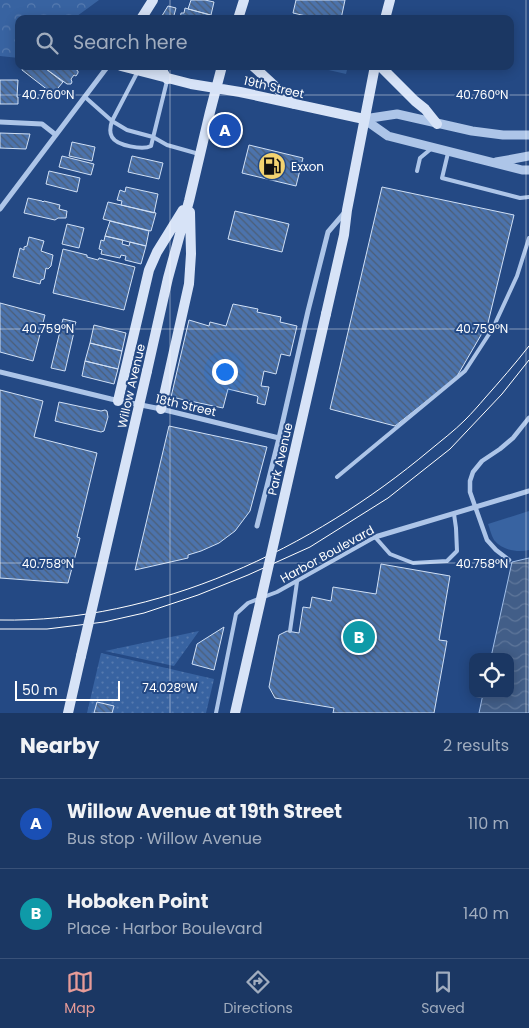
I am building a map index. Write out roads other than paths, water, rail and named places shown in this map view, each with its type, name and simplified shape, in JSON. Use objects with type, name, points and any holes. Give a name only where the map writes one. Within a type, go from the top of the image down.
[{"type":"main road","points":[[144,15],[153,0]]},
{"type":"main road","points":[[239,15],[244,0]]},
{"type":"main road","points":[[386,15],[390,0]]},
{"type":"main road","name":"19th Street","points":[[132,70],[167,79],[240,92],[364,119]]},
{"type":"main road","points":[[162,70],[167,79]]},
{"type":"main road","name":"Willow Avenue","points":[[68,713],[168,278],[221,70]]},
{"type":"main road","points":[[257,70],[295,104]]},
{"type":"main road","name":"Park Avenue","points":[[234,713],[344,235],[373,70]]},
{"type":"main road","points":[[384,70],[425,109],[437,124]]},
{"type":"main road","points":[[118,400],[149,270],[157,252],[189,201]]},
{"type":"main road","points":[[161,409],[188,284],[191,254],[189,201]]},
{"type":"street","points":[[0,209],[105,70]]},
{"type":"street","name":"19th Street","points":[[364,119],[397,114],[488,134],[529,135]]},
{"type":"street","name":"19th Street","points":[[364,119],[388,136],[522,170],[529,170]]},
{"type":"street","points":[[0,122],[42,124],[56,136]]},
{"type":"street","points":[[493,162],[529,156]]},
{"type":"street","name":"Park Avenue","points":[[257,526],[328,232],[347,210]]},
{"type":"street","name":"18th Street","points":[[0,372],[279,438]]},
{"type":"street","points":[[509,560],[487,540],[470,492],[470,481],[473,472],[482,462],[513,438],[529,418]]},
{"type":"street","name":"Harbor Boulevard","points":[[375,537],[529,491]]},
{"type":"lane","points":[[138,72],[109,128],[112,137],[117,142],[146,149],[150,146],[167,79]]},
{"type":"lane","points":[[85,97],[112,121],[127,130],[200,154]]},
{"type":"lane","points":[[417,171],[420,158],[432,148]]},
{"type":"lane","points":[[448,152],[442,178],[520,198],[529,197]]},
{"type":"lane","points":[[337,477],[465,372],[493,328],[517,276],[529,238]]},
{"type":"lane","points":[[375,537],[390,554],[413,563],[447,561],[457,552],[454,514]]},
{"type":"lane","name":"Harbor Boulevard","points":[[216,713],[236,614],[248,603],[297,582],[375,537]]},
{"type":"lane","points":[[290,631],[297,582]]},
{"type":"water","points":[[529,558],[529,713],[479,713],[482,698],[514,698],[514,653],[492,653],[512,562]]},
{"type":"tram line","points":[[0,620],[59,618],[117,609],[174,594],[230,573],[283,548],[335,519],[384,486],[430,450],[461,424],[529,346]]},
{"type":"tram line","points":[[0,629],[47,629],[104,622],[144,613],[198,595],[310,547],[388,498],[450,449],[502,394],[529,360]]},
{"type":"place","name":"Willow Avenue at 19th Street","points":[[225,130]]},
{"type":"place","name":"Exxon","points":[[272,166]]},
{"type":"place","name":"Hoboken Point","points":[[359,637]]}]
